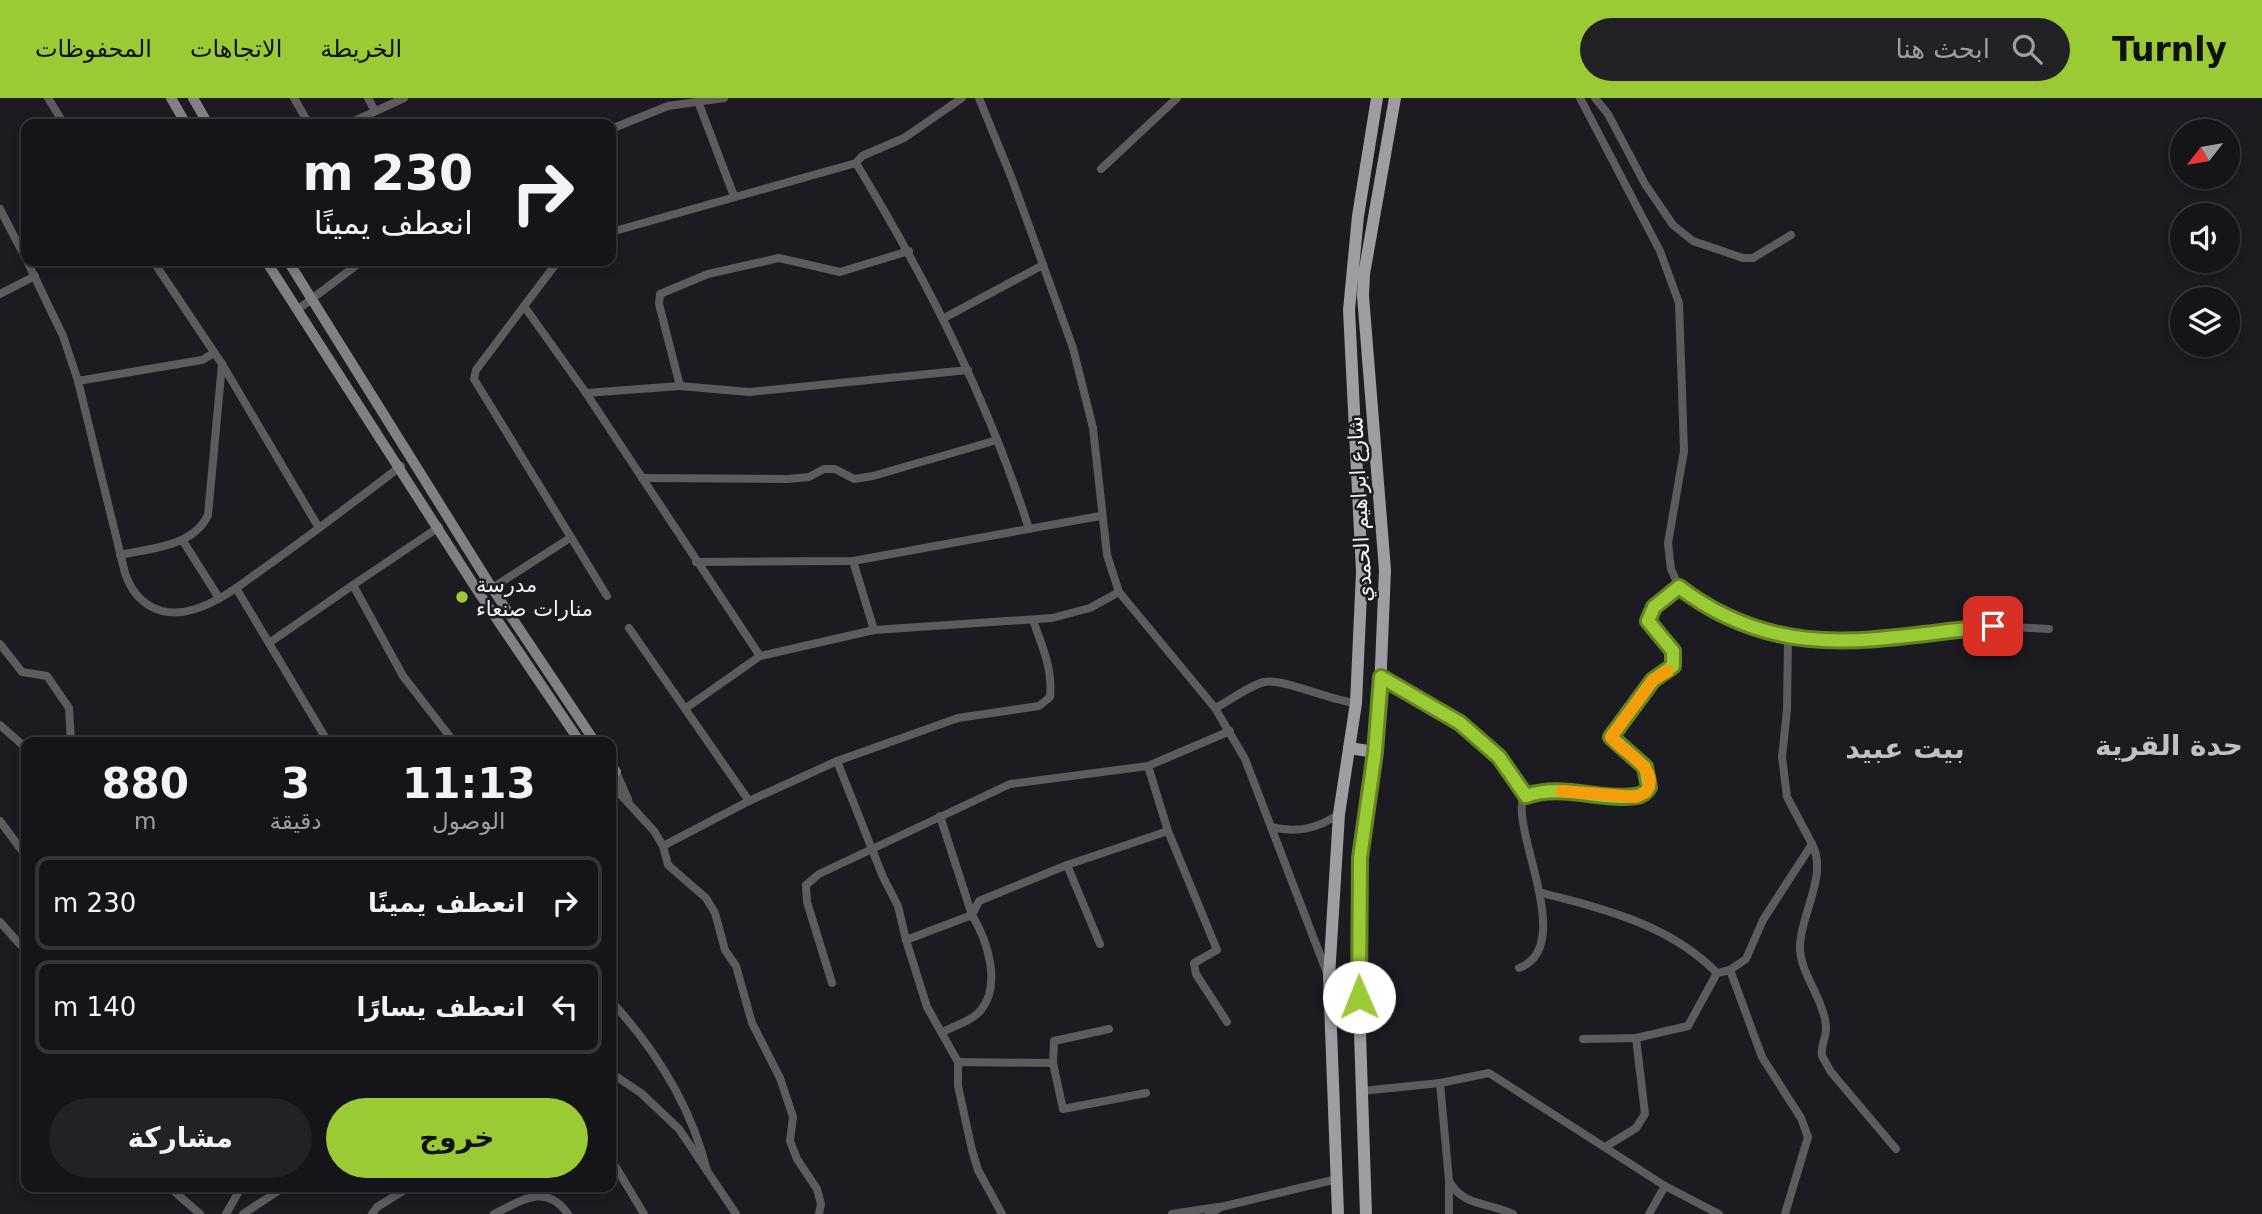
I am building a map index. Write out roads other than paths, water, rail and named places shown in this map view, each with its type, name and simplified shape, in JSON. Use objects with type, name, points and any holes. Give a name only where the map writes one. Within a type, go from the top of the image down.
[{"type":"main road","name":"شارع ابراهيم الحمدي","points":[[1338,1214],[1329,977],[1339,814],[1356,703],[1362,572],[1349,337],[1358,216],[1377,98]]},
{"type":"main road","name":"شارع ابراهيم الحمدي","points":[[1366,1214],[1358,973],[1360,858],[1375,752],[1385,570],[1364,274],[1395,98]]},
{"type":"main road","points":[[1358,216],[1375,219]]},
{"type":"main road","points":[[1349,337],[1368,338]]},
{"type":"main road","points":[[1349,748],[1375,752]]},
{"type":"street","points":[[48,98],[61,119]]},
{"type":"street","points":[[171,98],[183,119]]},
{"type":"street","points":[[193,98],[205,119]]},
{"type":"street","points":[[294,98],[306,119]]},
{"type":"street","points":[[368,98],[375,111]]},
{"type":"street","points":[[358,119],[404,98]]},
{"type":"street","points":[[663,98],[668,106]]},
{"type":"street","points":[[616,127],[668,106],[699,104],[724,98]]},
{"type":"street","points":[[616,231],[856,163],[862,156],[904,138],[962,98]]},
{"type":"street","points":[[979,98],[1073,348],[1093,428],[1100,516],[1107,555],[1119,592],[1215,708],[1230,731],[1257,786],[1329,977]]},
{"type":"street","points":[[1101,169],[1177,98]]},
{"type":"street","points":[[1580,98],[1660,251],[1679,303],[1684,451],[1668,544],[1671,569],[1679,587],[1704,606],[1736,621],[1788,638],[1842,642],[1993,626],[2049,629]]},
{"type":"street","points":[[1595,98],[1608,114],[1644,184],[1673,225],[1693,241],[1743,258],[1753,258],[1791,235]]},
{"type":"street","points":[[699,104],[734,196]]},
{"type":"street","points":[[856,163],[909,251],[944,318],[997,440],[1029,529]]},
{"type":"street","points":[[0,208],[21,248]]},
{"type":"street","points":[[680,386],[659,304],[660,294],[668,288],[708,274],[779,258],[840,272],[909,251]]},
{"type":"street","points":[[944,318],[1043,264]]},
{"type":"street","points":[[30,266],[64,336],[78,381],[120,555],[131,592],[142,604],[191,611],[219,598],[401,466]]},
{"type":"street","points":[[156,266],[222,364],[319,528]]},
{"type":"street","points":[[269,266],[577,737]]},
{"type":"street","points":[[291,266],[492,588],[592,737]]},
{"type":"street","points":[[296,310],[355,266]]},
{"type":"street","points":[[554,266],[476,370],[474,379],[607,596]]},
{"type":"street","points":[[0,294],[35,276]]},
{"type":"street","points":[[524,306],[586,393],[760,656]]},
{"type":"street","points":[[78,381],[202,360],[214,352]]},
{"type":"street","points":[[120,555],[183,541],[199,528],[208,515],[222,364]]},
{"type":"street","points":[[586,393],[680,386],[749,392],[968,370]]},
{"type":"street","points":[[642,478],[788,479],[809,477],[824,469],[835,469],[854,479],[873,476],[997,440]]},
{"type":"street","points":[[696,562],[853,561],[1100,516]]},
{"type":"street","points":[[268,643],[439,527]]},
{"type":"street","points":[[492,588],[570,537]]},
{"type":"street","points":[[183,541],[219,598]]},
{"type":"street","points":[[853,561],[874,630]]},
{"type":"street","points":[[353,585],[403,676],[450,737]]},
{"type":"street","points":[[1526,796],[1539,792],[1564,791],[1636,797],[1646,792],[1650,781],[1645,767],[1611,737],[1653,680],[1673,666],[1673,651],[1648,621],[1654,607],[1679,587]]},
{"type":"street","points":[[236,588],[325,737]]},
{"type":"street","points":[[686,708],[760,656],[874,630],[1032,620],[1090,608],[1119,592]]},
{"type":"street","points":[[663,846],[749,801],[837,761],[958,718],[1039,706],[1050,697],[1052,684],[1049,666],[1032,620]]},
{"type":"street","points":[[629,628],[749,801]]},
{"type":"street","points":[[1788,638],[1787,710],[1782,757],[1787,797],[1817,854],[1816,874],[1802,931],[1800,960],[1804,973],[1819,995],[1826,1022],[1828,1035],[1822,1045],[1822,1056],[1831,1072],[1896,1149]]},
{"type":"street","points":[[0,644],[22,672],[47,676],[69,708],[71,737]]},
{"type":"street","points":[[1381,677],[1460,723],[1499,757],[1526,796]]},
{"type":"street","points":[[1215,708],[1265,682],[1291,686],[1337,702],[1356,703]]},
{"type":"street","points":[[0,725],[21,744]]},
{"type":"street","points":[[832,983],[807,902],[806,885],[819,874],[1010,784],[1148,766],[1230,731]]},
{"type":"street","points":[[837,761],[898,906],[905,940],[927,1007],[958,1062],[958,1086],[972,1150],[978,1170],[1002,1214]]},
{"type":"street","points":[[1148,766],[1168,831],[1217,950],[1194,963],[1196,974],[1227,1022]]},
{"type":"street","points":[[616,775],[632,808]]},
{"type":"street","points":[[616,790],[663,846],[668,865],[706,898],[715,913],[725,950],[736,966],[752,1023],[780,1078],[793,1117],[790,1141],[797,1159],[817,1189],[821,1204],[819,1214]]},
{"type":"street","points":[[1519,968],[1529,964],[1539,947],[1542,893],[1530,858],[1521,808],[1526,796]]},
{"type":"street","points":[[1271,827],[1307,829],[1339,814]]},
{"type":"street","points":[[940,816],[972,915],[981,930],[992,971],[988,997],[980,1012],[942,1032]]},
{"type":"street","points":[[0,821],[21,849]]},
{"type":"street","points":[[905,940],[972,915],[979,901],[1067,865],[1168,831]]},
{"type":"street","points":[[1583,1039],[1636,1038],[1688,1026],[1717,973],[1730,970],[1746,958],[1763,920],[1812,844]]},
{"type":"street","points":[[1067,865],[1100,944]]},
{"type":"street","points":[[1542,893],[1657,929],[1680,941],[1717,973]]},
{"type":"street","points":[[0,922],[21,945]]},
{"type":"street","points":[[1730,970],[1762,1057],[1801,1118],[1808,1137],[1785,1214]]},
{"type":"street","points":[[616,1007],[658,1057],[691,1122],[707,1171]]},
{"type":"street","points":[[1109,1029],[1054,1041],[1053,1063],[1063,1109],[1146,1093]]},
{"type":"street","points":[[1605,1147],[1636,1128],[1645,1114],[1636,1038]]},
{"type":"street","points":[[958,1062],[1053,1063]]},
{"type":"street","points":[[1362,1090],[1440,1083],[1489,1073],[1665,1186],[1716,1214]]},
{"type":"street","points":[[616,1076],[641,1093],[679,1129],[736,1214]]},
{"type":"street","points":[[1440,1083],[1449,1181],[1448,1214]]},
{"type":"street","points":[[616,1167],[644,1214]]},
{"type":"street","points":[[1172,1214],[1221,1207],[1337,1179]]},
{"type":"street","points":[[1449,1181],[1455,1193],[1465,1200],[1513,1214]]},
{"type":"street","points":[[1649,1214],[1665,1186]]},
{"type":"street","points":[[180,1192],[200,1214]]},
{"type":"street","points":[[226,1214],[239,1192]]},
{"type":"street","points":[[243,1214],[277,1192]]},
{"type":"street","points":[[372,1214],[377,1207],[401,1192]]},
{"type":"street","points":[[494,1214],[531,1195],[548,1198],[563,1206],[568,1214]]},
{"type":"street","points":[[1209,1214],[1221,1207]]},
{"type":"place","name":"مدرسة منارات صنعاء","points":[[462,597]]},
{"type":"district","name":"حدة القرية","points":[[2169,745]]},
{"type":"district","name":"بيت عبيد","points":[[1905,748]]}]
